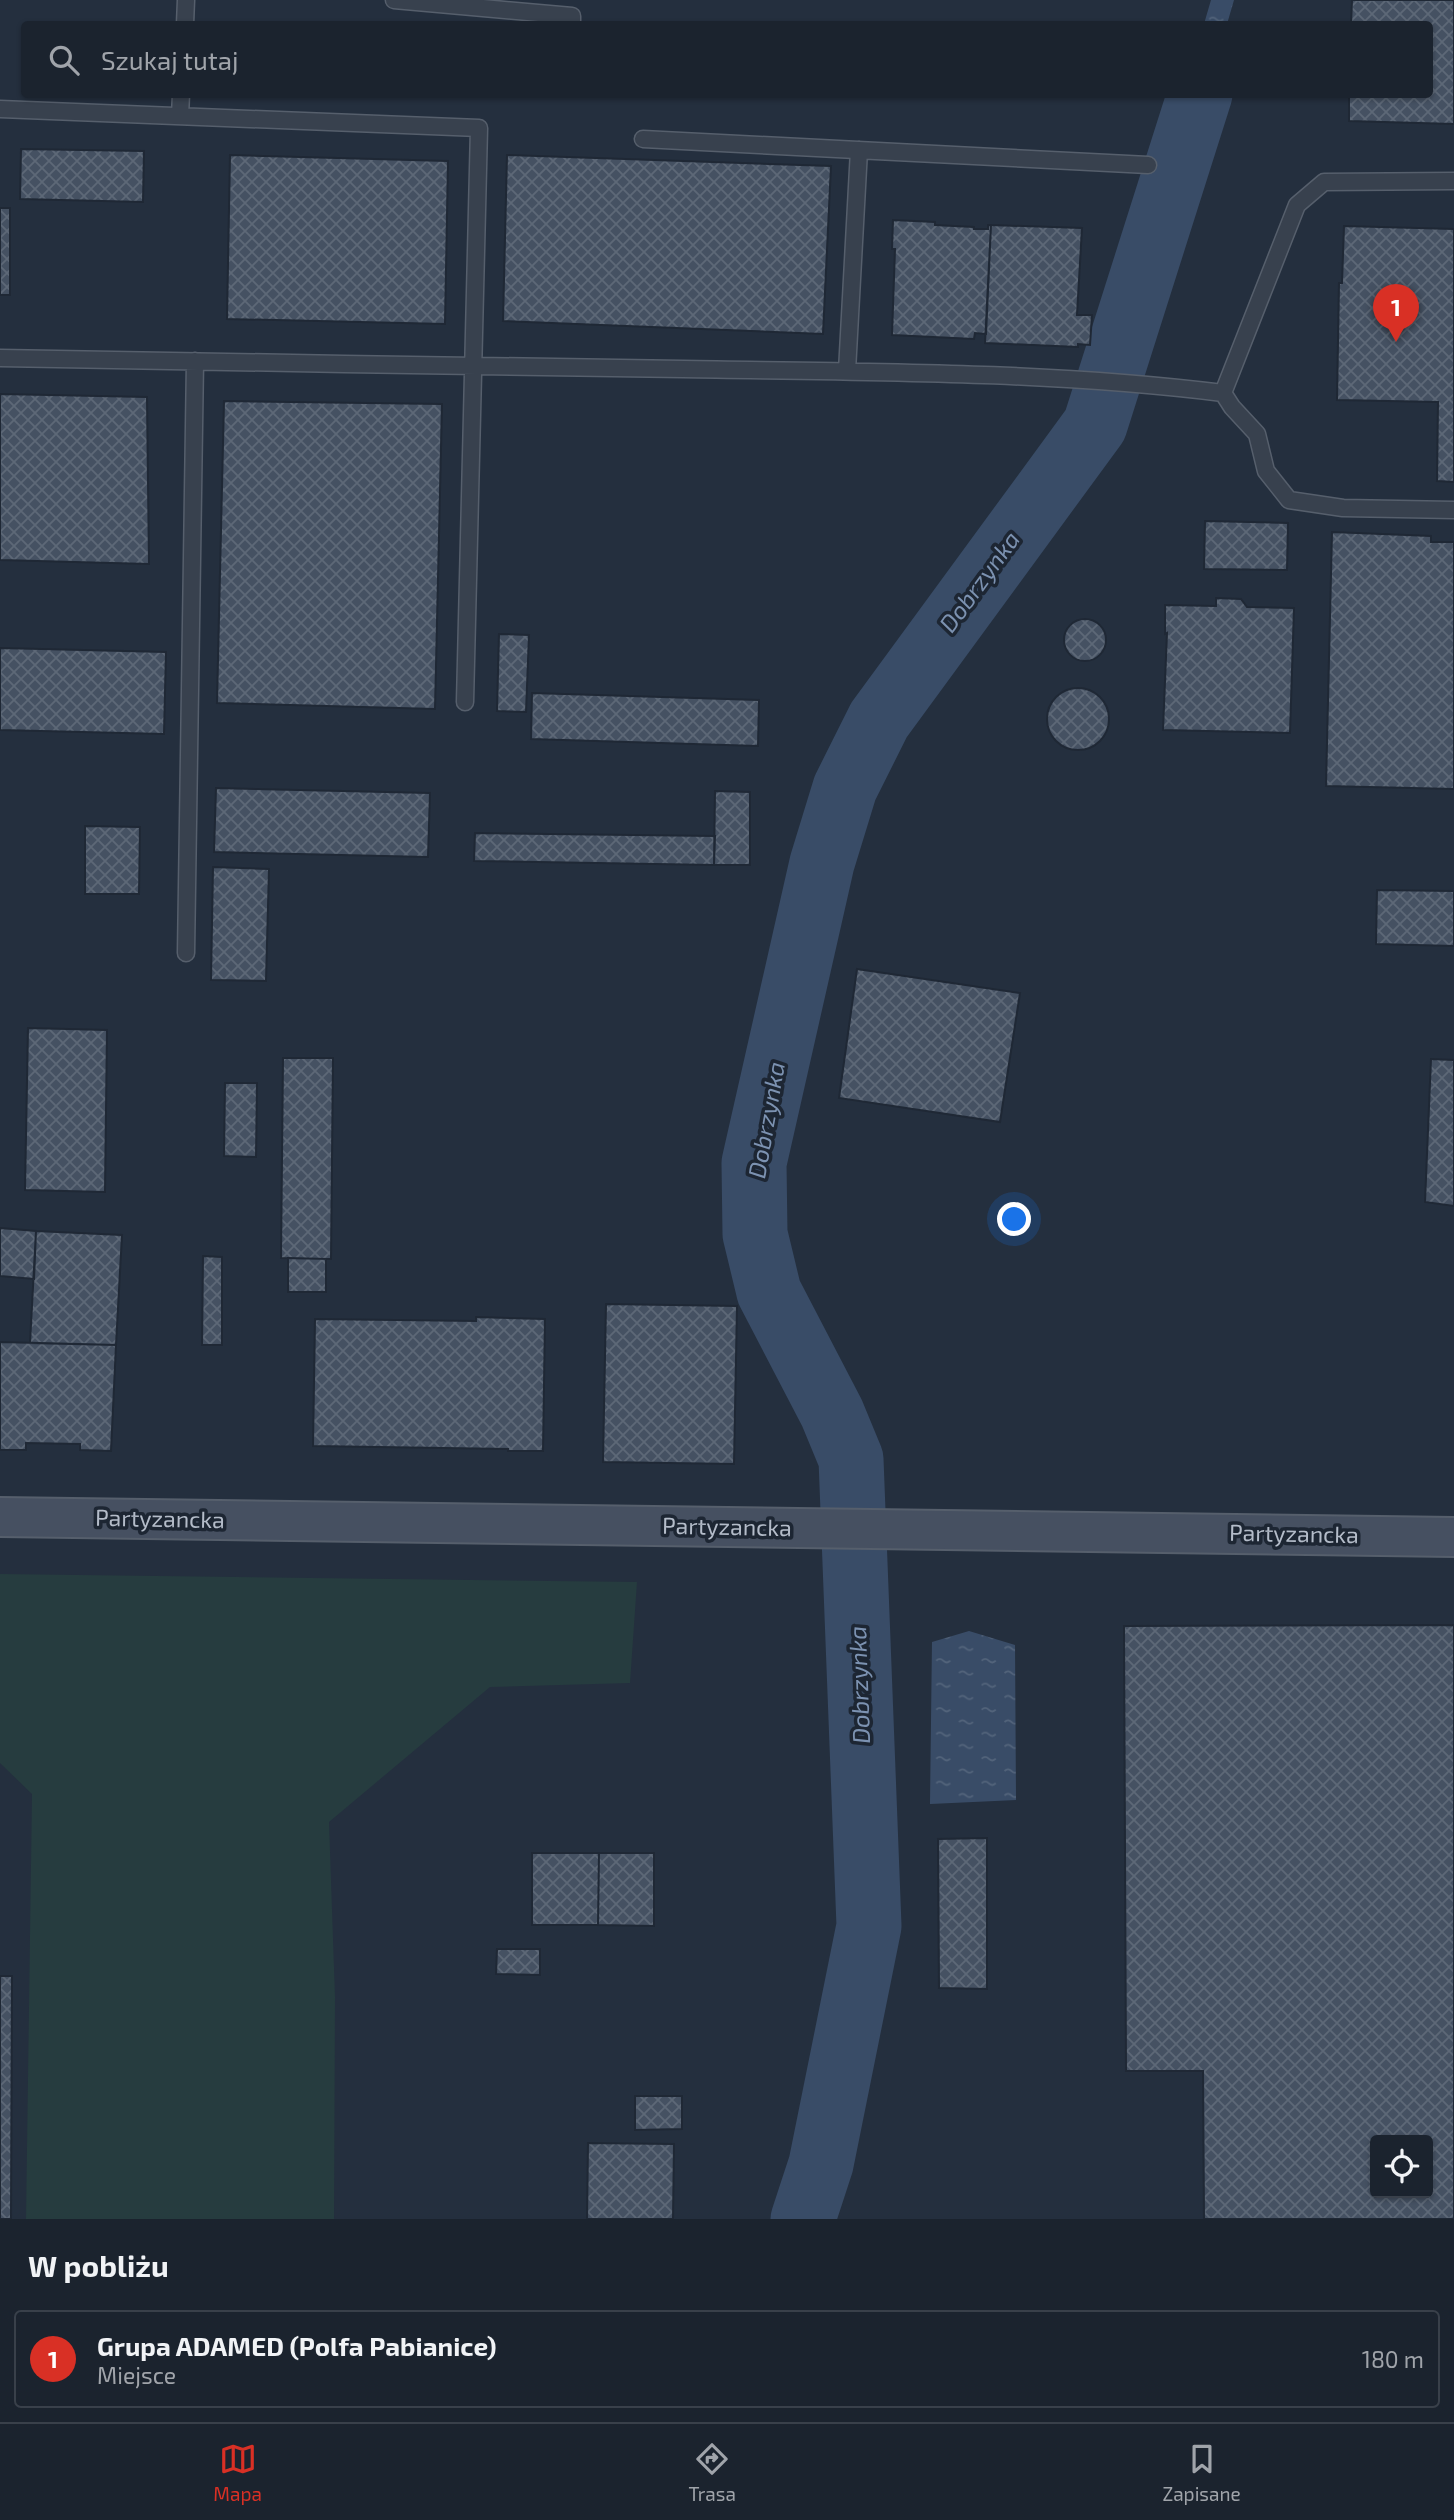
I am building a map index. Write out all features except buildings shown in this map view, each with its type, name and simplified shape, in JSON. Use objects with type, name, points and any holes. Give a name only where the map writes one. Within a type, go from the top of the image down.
[{"type":"main road","name":"Partyzancka","points":[[0,1517],[1454,1537]]},
{"type":"lane","points":[[185,21],[186,0]]},
{"type":"lane","points":[[394,0],[572,16],[572,21]]},
{"type":"lane","points":[[180,116],[181,98]]},
{"type":"lane","points":[[0,109],[480,128],[465,702]]},
{"type":"lane","points":[[643,139],[1148,164]]},
{"type":"lane","points":[[848,372],[859,150]]},
{"type":"lane","points":[[1223,393],[1297,205],[1324,182],[1454,181]]},
{"type":"lane","points":[[0,358],[848,372],[1058,379],[1223,393]]},
{"type":"lane","points":[[186,953],[195,361]]},
{"type":"lane","points":[[1223,393],[1257,434],[1266,471],[1289,500],[1343,508],[1454,510]]},
{"type":"green space","points":[[0,1574],[637,1582],[630,1683],[490,1687],[329,1822],[335,1997],[334,2219],[26,2219],[32,1794],[0,1763]]},
{"type":"water","points":[[1211,0],[1234,0],[1228,21],[1205,21]]},
{"type":"water","points":[[1181,98],[1207,98],[1131,351],[1103,350]]},
{"type":"water","points":[[969,1631],[1015,1645],[1016,1800],[930,1804],[932,1642]]},
{"type":"waterway","name":"Dobrzynka","points":[[803,2219],[821,2164],[869,1926],[851,1459],[832,1413],[769,1292],[755,1234],[754,1163],[822,863],[845,788],[879,720],[1095,425],[1199,98]]},
{"type":"place","name":"Grupa ADAMED (Polfa Pabianice)","points":[[1396,342]]}]
